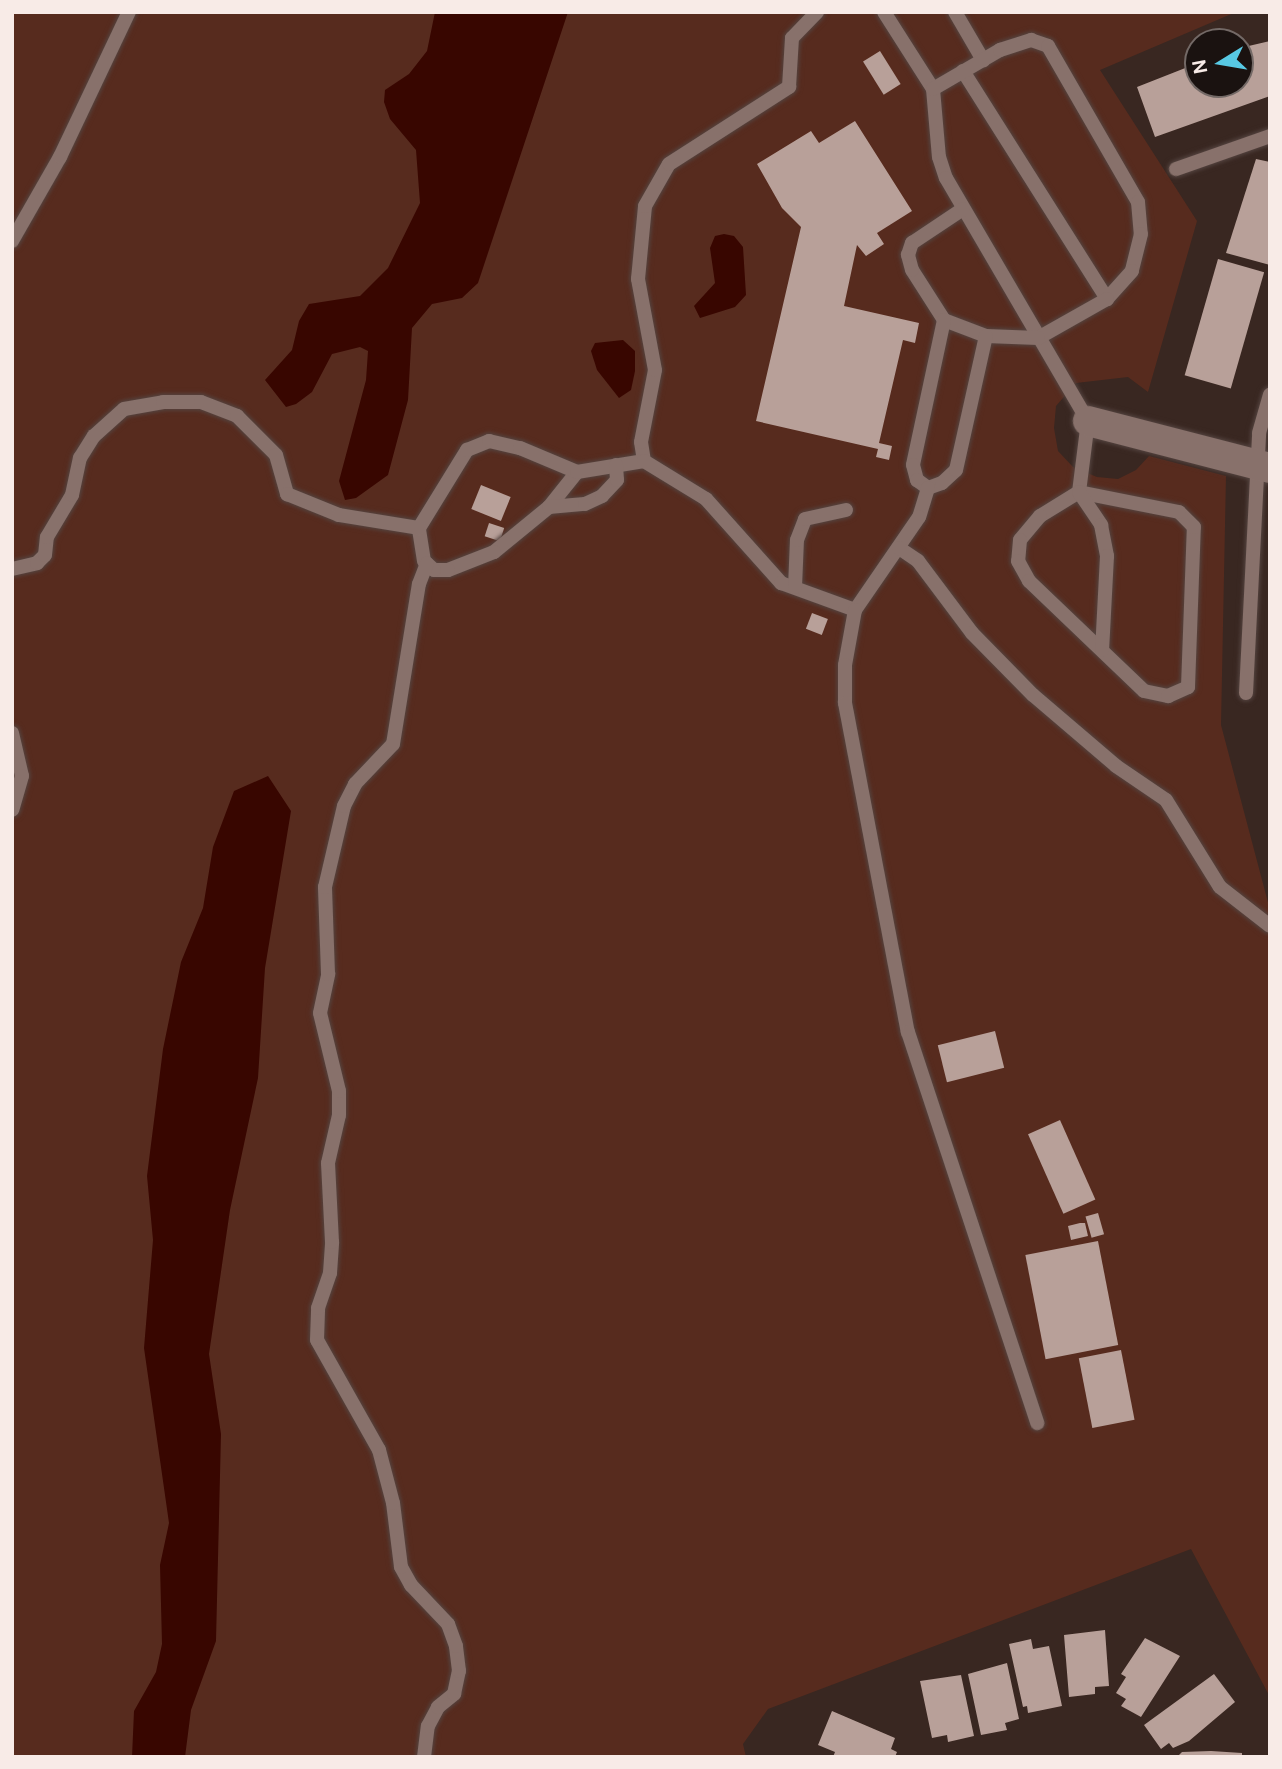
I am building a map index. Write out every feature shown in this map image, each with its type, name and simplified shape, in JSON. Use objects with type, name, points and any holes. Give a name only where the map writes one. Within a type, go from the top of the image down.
[{"type":"street","points":[[1088,421],[1264,466]]},
{"type":"lane","points":[[12,241],[60,157],[128,12]]},
{"type":"lane","points":[[645,461],[641,442],[655,370],[638,279],[645,206],[669,164],[789,87],[792,38],[817,12]]},
{"type":"lane","points":[[884,12],[933,89],[939,157],[963,209],[1088,421],[1079,492],[1101,525],[1107,556],[1102,650]]},
{"type":"lane","points":[[955,12],[983,60]]},
{"type":"lane","points":[[933,89],[983,60],[1031,40],[1048,46],[1138,202],[1141,234],[1132,271],[1107,299],[1038,338],[986,336],[944,320],[908,255],[912,243],[963,209]]},
{"type":"lane","points":[[963,71],[1107,299]]},
{"type":"lane","points":[[1176,169],[1270,136]]},
{"type":"lane","points":[[928,488],[917,480],[913,466],[944,320]]},
{"type":"lane","points":[[928,488],[943,483],[956,470],[986,336]]},
{"type":"lane","points":[[1246,693],[1264,466],[1259,433],[1270,396]]},
{"type":"lane","points":[[12,569],[37,564],[45,555],[47,537],[72,495],[80,458],[94,436],[124,409],[163,402],[201,401],[237,416],[276,455],[287,494],[340,515],[419,528]]},
{"type":"lane","points":[[424,1757],[428,1726],[438,1707],[454,1694],[459,1671],[456,1646],[448,1624],[411,1585],[401,1567],[393,1503],[379,1450],[317,1340],[318,1308],[330,1273],[332,1241],[328,1163],[339,1115],[339,1091],[320,1013],[328,974],[325,887],[344,806],[355,784],[393,744],[426,563],[419,528],[467,450],[489,441],[520,448],[577,472],[645,461],[706,499],[754,558],[781,583],[855,610]]},
{"type":"lane","points":[[550,508],[585,503],[602,496],[617,480],[616,465]]},
{"type":"lane","points":[[426,563],[433,570],[448,570],[494,552],[550,508],[577,472]]},
{"type":"lane","points":[[928,488],[919,517],[855,610],[845,665],[845,703],[908,1032],[1037,1423]]},
{"type":"lane","points":[[1079,492],[1179,512],[1194,527],[1188,687],[1168,695],[1144,691],[1029,581],[1018,561],[1020,540],[1040,516],[1079,492]]},
{"type":"lane","points":[[795,587],[797,540],[805,519],[846,510]]},
{"type":"lane","points":[[899,548],[918,561],[972,633],[1033,695],[1116,766],[1166,800],[1220,887],[1270,926]]},
{"type":"lane","points":[[12,733],[22,776],[12,810]]},
{"type":"shaded area","points":[[12,12],[1236,12],[1198,28],[1184,28],[1184,34],[1100,70],[1197,221],[1148,392],[1128,377],[1076,383],[1056,406],[1054,428],[1058,451],[1073,467],[1097,477],[1118,479],[1136,470],[1149,456],[1226,476],[1221,725],[1270,910],[1270,1697],[1191,1549],[768,1709],[743,1744],[746,1757],[12,1757]]},
{"type":"shaded area","points":[[435,12],[568,12],[478,283],[462,298],[432,304],[412,328],[408,400],[388,475],[356,498],[345,500],[339,481],[366,380],[368,351],[360,347],[332,354],[312,392],[296,404],[286,407],[265,380],[292,350],[299,321],[309,304],[360,296],[388,268],[420,203],[416,150],[390,119],[384,102],[385,90],[409,74],[427,51]]},
{"type":"shaded area","points":[[715,236],[734,236],[743,247],[746,295],[735,307],[700,318],[694,306],[715,283],[710,248]]},
{"type":"shaded area","points":[[623,340],[635,351],[635,371],[631,390],[619,398],[597,370],[591,351],[595,343]]},
{"type":"shaded area","points":[[268,776],[291,811],[265,968],[258,1078],[230,1210],[209,1354],[221,1434],[216,1641],[191,1710],[185,1757],[132,1757],[134,1711],[156,1672],[162,1644],[160,1565],[169,1523],[144,1348],[153,1240],[147,1176],[163,1049],[181,962],[203,908],[213,847],[234,791]]},
{"type":"building","points":[[1270,41],[1270,96],[1155,137],[1137,87],[1184,69],[1184,98],[1254,98],[1254,45]]},
{"type":"building","points":[[880,51],[901,84],[884,95],[863,62]]},
{"type":"building","points":[[855,121],[912,211],[877,233],[884,244],[866,256],[857,245],[844,306],[919,323],[915,343],[903,340],[879,443],[892,446],[889,460],[876,457],[878,449],[756,421],[801,227],[782,208],[757,164],[811,131],[819,143]]},
{"type":"building","points":[[1256,159],[1270,162],[1270,265],[1226,253]]},
{"type":"building","points":[[1218,259],[1264,272],[1231,389],[1185,375]]},
{"type":"building","points":[[481,485],[511,497],[501,521],[471,509]]},
{"type":"building","points":[[489,523],[504,528],[500,541],[485,536]]},
{"type":"building","points":[[812,613],[828,619],[822,635],[806,629]]},
{"type":"building","points":[[995,1031],[1004,1068],[947,1082],[938,1045]]},
{"type":"building","points":[[1060,1120],[1095,1199],[1063,1214],[1028,1134]]},
{"type":"building","points":[[1098,1213],[1104,1234],[1092,1238],[1086,1217]]},
{"type":"building","points":[[1085,1223],[1088,1236],[1071,1240],[1068,1226]]},
{"type":"building","points":[[1098,1241],[1118,1345],[1046,1359],[1025,1255]]},
{"type":"building","points":[[1121,1350],[1135,1420],[1092,1428],[1079,1358]]},
{"type":"building","points":[[1105,1630],[1109,1686],[1095,1687],[1095,1694],[1069,1697],[1064,1635]]},
{"type":"building","points":[[1145,1638],[1180,1656],[1141,1717],[1121,1706],[1126,1699],[1116,1693],[1126,1677],[1121,1674]]},
{"type":"building","points":[[1031,1639],[1033,1649],[1049,1646],[1062,1706],[1028,1713],[1027,1706],[1023,1707],[1009,1644]]},
{"type":"building","points":[[1007,1663],[1019,1719],[1005,1723],[1007,1730],[981,1735],[968,1674]]},
{"type":"building","points":[[1214,1674],[1235,1702],[1189,1741],[1173,1748],[1169,1743],[1161,1749],[1144,1725]]},
{"type":"building","points":[[961,1675],[974,1736],[948,1742],[947,1735],[932,1738],[920,1681]]},
{"type":"building","points":[[832,1711],[895,1738],[891,1749],[897,1752],[895,1757],[833,1757],[835,1752],[818,1745]]},
{"type":"building","points":[[1182,1752],[1242,1753],[1242,1757],[1177,1757]]}]
